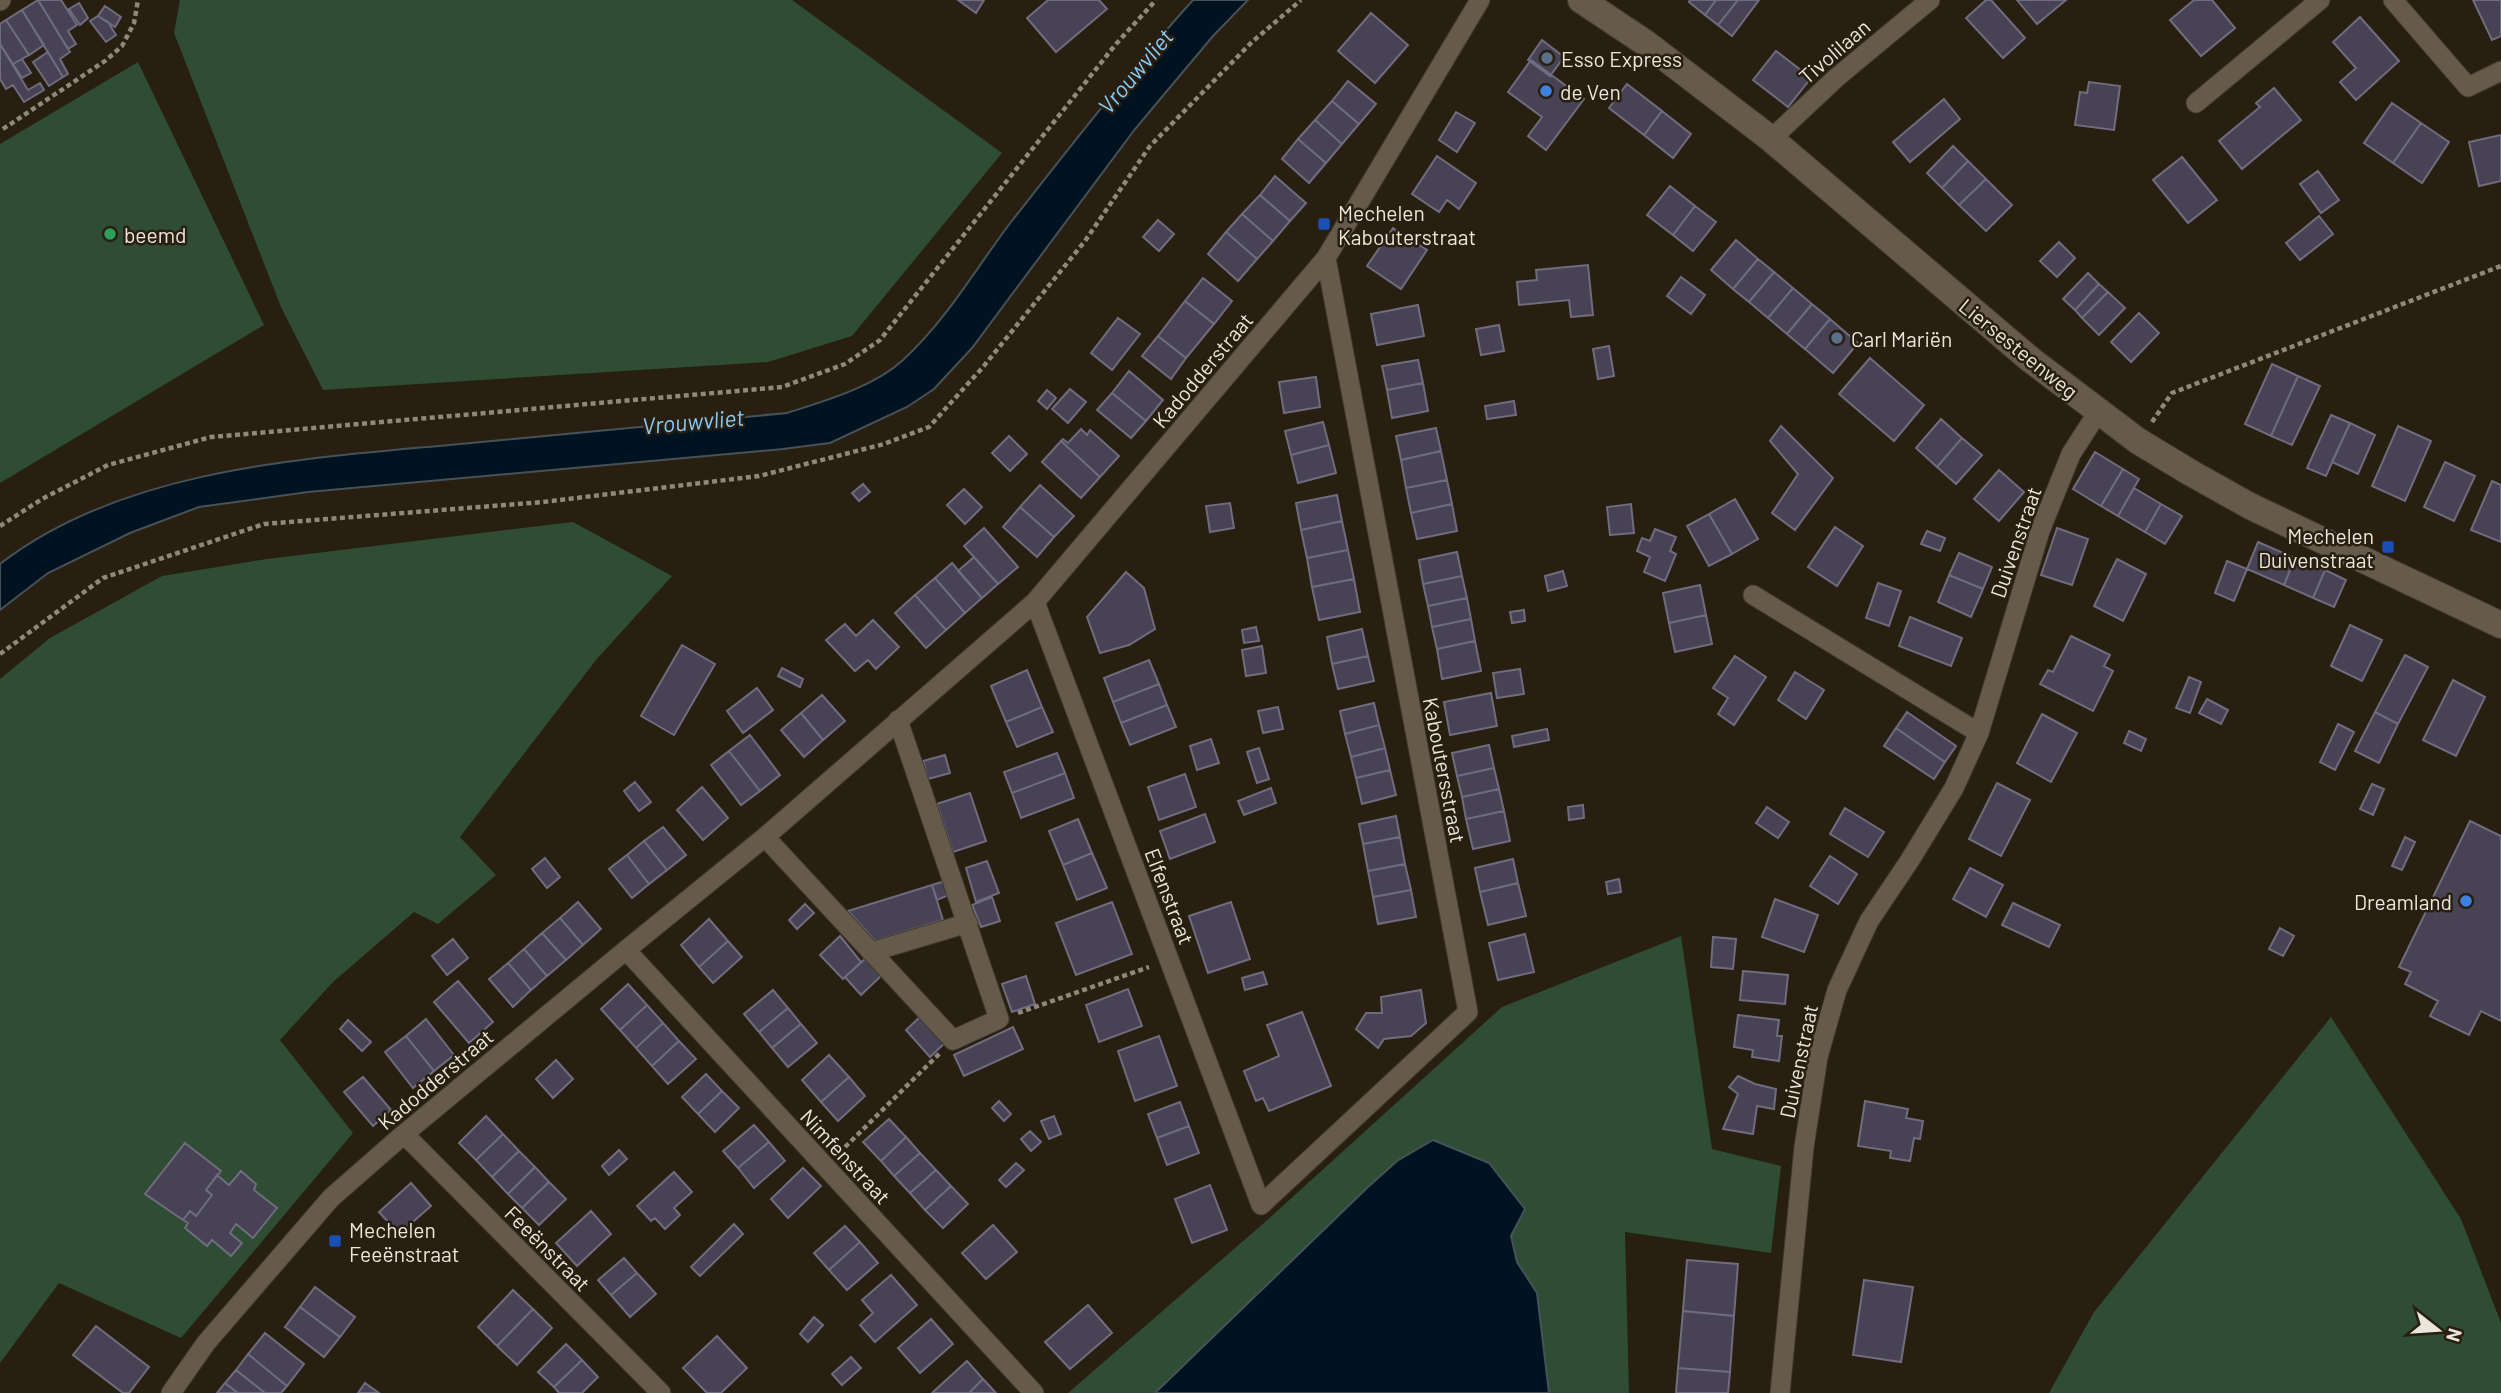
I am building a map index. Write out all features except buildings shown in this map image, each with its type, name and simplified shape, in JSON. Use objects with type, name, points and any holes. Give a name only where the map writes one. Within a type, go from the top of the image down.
[{"type":"main road","name":"Liersesteenweg","points":[[1581,0],[1647,44],[1771,139],[2031,360],[2138,441],[2250,506],[2501,625]]},
{"type":"street","name":"Kadodderstraat","points":[[171,1393],[206,1343],[331,1198],[404,1134],[765,837],[1035,602],[1326,258],[1480,0]]},
{"type":"street","name":"Tivolilaan","points":[[1771,139],[1836,78],[1930,0]]},
{"type":"street","points":[[2196,103],[2320,0]]},
{"type":"street","points":[[2393,0],[2468,87],[2501,71]]},
{"type":"street","name":"Kaboutersstraat","points":[[1261,1205],[1468,1012],[1326,258]]},
{"type":"street","name":"Duivenstraat","points":[[1780,1393],[1804,1147],[1818,1057],[1837,990],[1870,921],[1954,788],[1979,733],[2040,531],[2071,454],[2098,412]]},
{"type":"street","points":[[1753,595],[1979,733]]},
{"type":"street","name":"Elfenstraat","points":[[1035,602],[1261,1205]]},
{"type":"street","points":[[765,837],[953,1040],[999,1019],[898,720]]},
{"type":"street","points":[[871,952],[968,923]]},
{"type":"street","name":"Nimfenstraat","points":[[626,950],[1034,1393]]},
{"type":"street","name":"Feeënstraat","points":[[404,1134],[661,1393]]},
{"type":"path","points":[[3,129],[105,61],[122,46],[134,23],[138,0]]},
{"type":"path","points":[[0,526],[42,499],[108,465],[211,437],[782,387],[845,364],[880,340],[1115,44],[1157,0]]},
{"type":"path","points":[[0,654],[103,578],[264,524],[544,502],[759,476],[884,444],[929,427],[983,367],[1084,241],[1150,146],[1252,42],[1301,0]]},
{"type":"path","points":[[2138,441],[2172,393],[2501,266]]},
{"type":"path","points":[[999,1019],[1170,961]]},
{"type":"path","points":[[825,1167],[953,1040]]},
{"type":"green space","points":[[180,0],[792,0],[1002,153],[852,336],[768,362],[323,390],[281,307],[174,33]]},
{"type":"green space","name":"beemd","points":[[138,62],[264,325],[0,483],[0,144]]},
{"type":"green space","points":[[573,522],[672,576],[596,660],[460,837],[496,875],[438,924],[414,912],[333,982],[280,1040],[353,1133],[181,1338],[59,1283],[0,1363],[0,679],[50,638],[162,576],[267,559]]},
{"type":"green space","points":[[1681,936],[1712,1149],[1781,1166],[1771,1253],[1625,1232],[1629,1393],[1549,1393],[1537,1293],[1517,1262],[1510,1235],[1368,1187],[1155,1393],[1068,1393],[1265,1222],[1502,1007]]},
{"type":"green space","points":[[2331,1017],[2461,1219],[2501,1323],[2501,1393],[2049,1393],[2094,1312]]},
{"type":"water","name":"Vrouwvliet","points":[[1193,0],[1248,0],[1213,36],[1135,129],[972,348],[934,389],[907,407],[830,443],[308,492],[199,507],[130,533],[48,573],[0,610],[0,564],[51,531],[106,505],[164,486],[225,472],[350,454],[787,413],[832,398],[878,378],[919,345],[1055,166]]},
{"type":"water","points":[[1433,1140],[1489,1163],[1525,1209],[1511,1236],[1517,1262],[1537,1293],[1549,1393],[1155,1393],[1368,1187],[1397,1161]]},
{"type":"place","name":"Esso Express","points":[[1547,58]]},
{"type":"place","name":"de Ven","points":[[1546,91]]},
{"type":"place","name":"Mechelen Kabouterstraat","points":[[1324,224]]},
{"type":"place","name":"beemd","points":[[110,234]]},
{"type":"place","name":"Carl Mariën","points":[[1837,338]]},
{"type":"place","name":"Mechelen Duivenstraat","points":[[2388,547]]},
{"type":"place","name":"Dreamland","points":[[2466,901]]},
{"type":"place","name":"Mechelen Feeënstraat","points":[[335,1241]]}]
